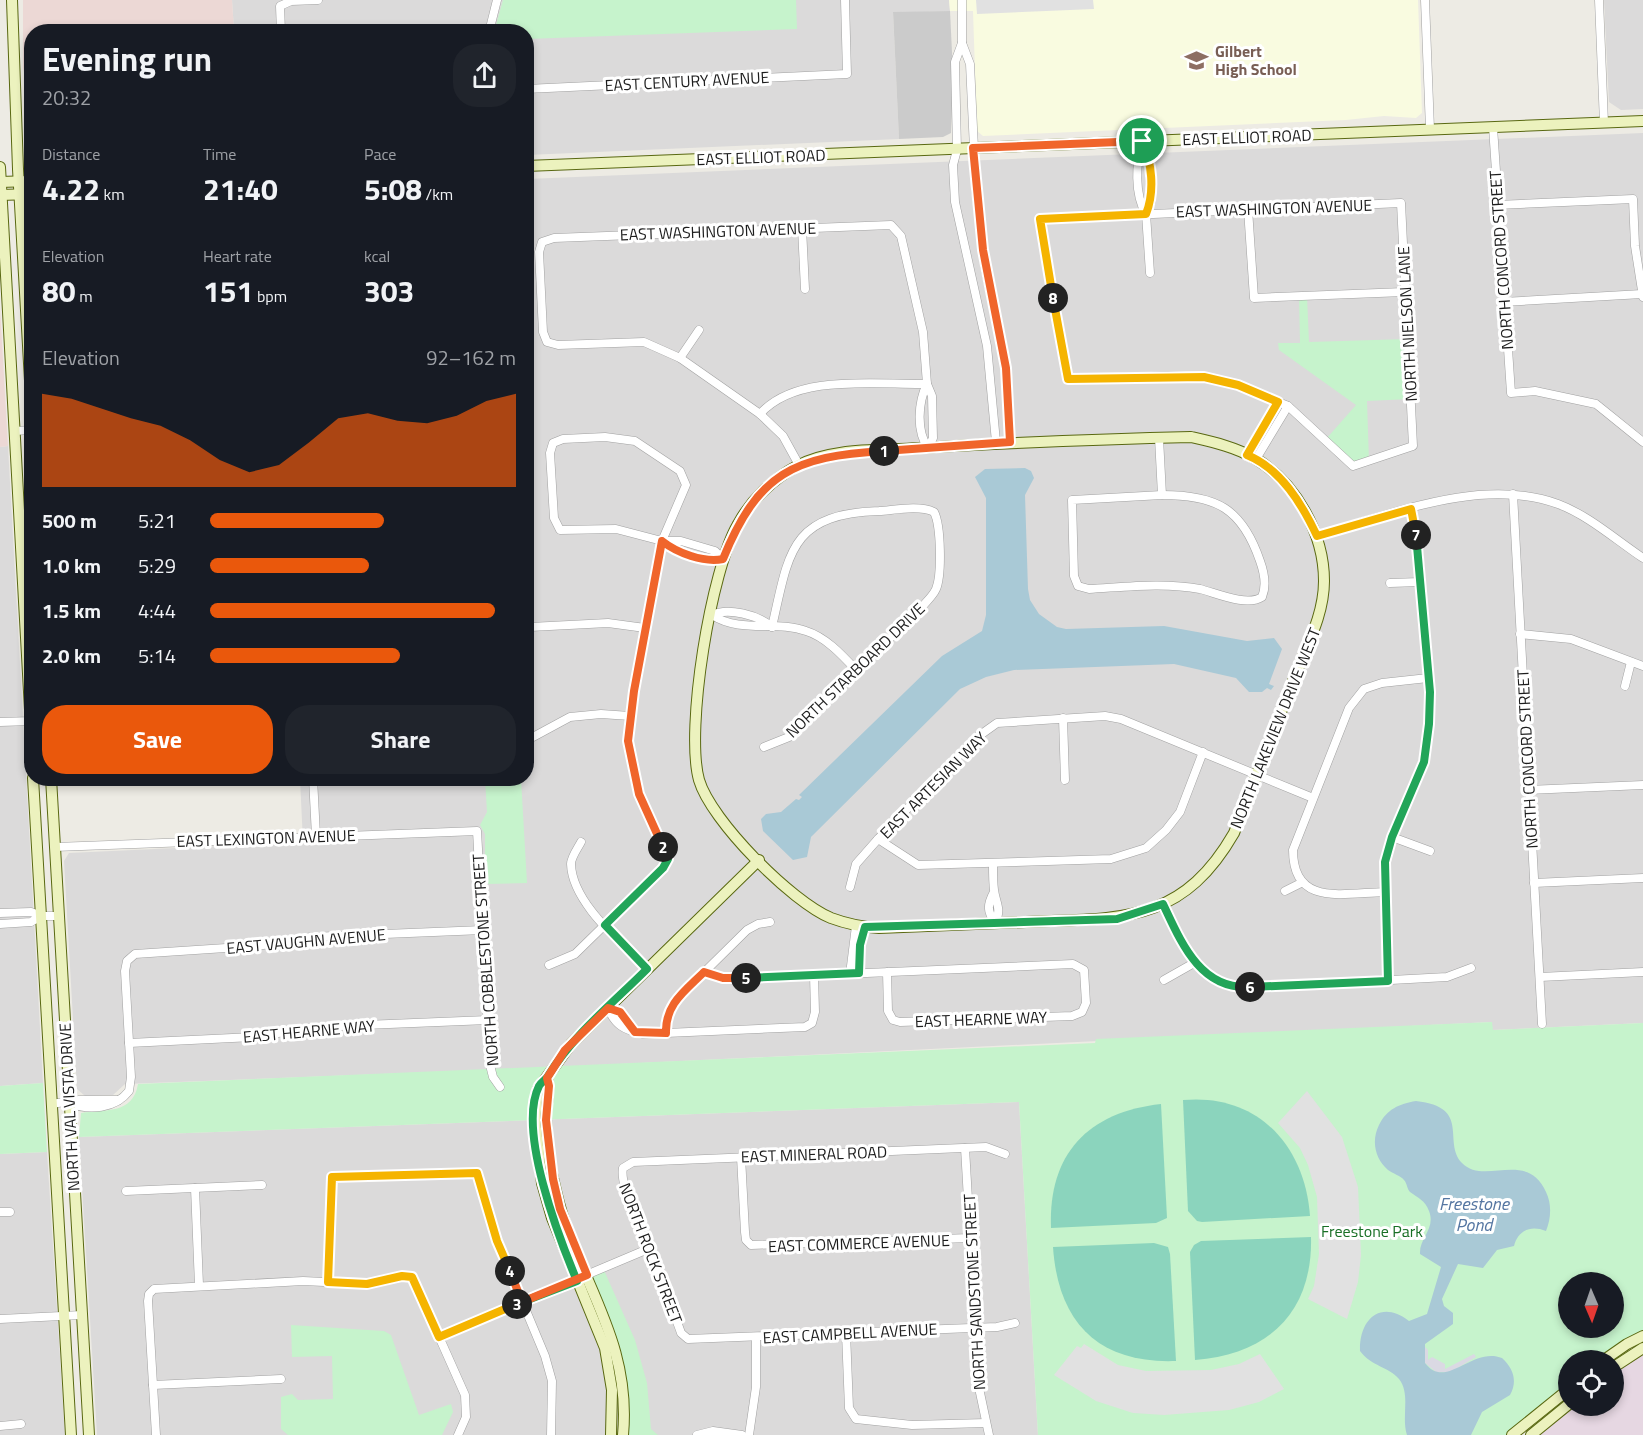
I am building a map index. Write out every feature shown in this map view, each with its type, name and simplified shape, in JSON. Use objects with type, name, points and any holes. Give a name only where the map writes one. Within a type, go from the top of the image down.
[{"type":"main road","points":[[12,0],[24,275]]},
{"type":"main road","name":"EAST ELLIOT ROAD","points":[[534,166],[1643,121]]},
{"type":"main road","points":[[0,166],[14,431],[24,556]]},
{"type":"main road","points":[[1,188],[24,185]]},
{"type":"main road","points":[[19,187],[24,190]]},
{"type":"main road","name":"NORTH LAKEVIEW DRIVE WEST","points":[[1191,437],[1221,443],[1251,457],[1286,486],[1303,506],[1317,536],[1324,582],[1317,627],[1234,833],[1219,860],[1199,882],[1163,904],[1117,919],[860,926],[829,917],[803,902],[726,826],[710,803],[700,781],[695,751],[694,720],[723,559],[737,525],[749,507],[774,481],[799,465],[836,454],[1002,442],[1159,438],[1191,437]]},
{"type":"main road","name":"NORTH VAL VISTA DRIVE","points":[[33,786],[71,1435]]},
{"type":"main road","name":"NORTH VAL VISTA DRIVE","points":[[51,786],[89,1435]]},
{"type":"main road","points":[[611,1435],[612,1390],[608,1361],[600,1335],[547,1203],[539,1166],[540,1120],[549,1086],[547,1078],[565,1050],[759,860]]},
{"type":"main road","points":[[540,1120],[560,1209],[617,1352],[624,1400],[622,1435]]},
{"type":"main road","points":[[1618,1350],[1643,1336]]},
{"type":"main road","points":[[1624,1360],[1643,1348]]},
{"type":"main road","points":[[1512,1435],[1558,1398]]},
{"type":"main road","points":[[1531,1435],[1558,1413]]},
{"type":"street","points":[[281,24],[280,6],[291,1],[318,0]]},
{"type":"street","name":"EAST CENTURY AVENUE","points":[[534,89],[847,74],[845,0]]},
{"type":"street","points":[[962,0],[962,43],[955,62],[957,150],[953,165],[956,212],[987,346],[1002,442]]},
{"type":"street","points":[[1425,0],[1430,129]]},
{"type":"street","points":[[1599,0],[1604,123]]},
{"type":"street","points":[[490,24],[494,1]]},
{"type":"street","points":[[962,43],[970,64],[973,148],[983,250],[1006,368],[1002,442]]},
{"type":"street","name":"NORTH CONCORD STREET","points":[[1493,127],[1510,393],[1535,391],[1596,404],[1643,442]]},
{"type":"street","points":[[1142,141],[1137,158],[1140,203],[1146,214],[1150,273]]},
{"type":"street","points":[[1497,205],[1634,199],[1635,246],[1642,295],[1503,302]]},
{"type":"street","name":"EAST WASHINGTON AVENUE","points":[[1278,402],[1238,385],[1204,377],[1068,379],[1040,219],[1401,203]]},
{"type":"street","name":"NORTH NIELSON LANE","points":[[1288,406],[1353,466],[1413,446],[1401,203]]},
{"type":"street","points":[[1248,209],[1254,298],[1404,292]]},
{"type":"street","name":"EAST WASHINGTON AVENUE","points":[[680,358],[644,342],[558,345],[547,342],[543,332],[539,252],[542,242],[554,238],[883,224],[895,227],[901,236],[923,332],[927,384]]},
{"type":"street","points":[[802,228],[805,289]]},
{"type":"street","points":[[699,330],[680,358],[760,414],[783,436],[799,465]]},
{"type":"street","points":[[760,414],[768,405],[791,391],[829,385],[927,384]]},
{"type":"street","points":[[927,384],[932,396],[933,438],[928,448],[922,439],[920,398],[927,384]]},
{"type":"street","points":[[1278,402],[1288,406],[1251,457],[1278,402]]},
{"type":"street","points":[[14,431],[24,430]]},
{"type":"street","points":[[549,965],[570,958],[663,868],[668,859],[639,794],[628,741],[630,716],[662,541],[686,481],[680,471],[672,465],[641,444],[628,439],[605,437],[563,439],[553,443],[550,453],[554,518],[557,528],[567,531],[616,530],[662,541],[681,541],[715,551],[723,559]]},
{"type":"street","points":[[1159,438],[1162,495]]},
{"type":"street","points":[[1317,536],[1437,500],[1513,494],[1557,504],[1643,558]]},
{"type":"street","name":"NORTH CONCORD STREET","points":[[1513,494],[1542,1024]]},
{"type":"street","points":[[1162,495],[1194,495],[1230,510],[1252,537],[1264,572],[1264,591],[1259,599],[1246,600],[1196,588],[1164,585],[1089,589],[1078,586],[1074,576],[1072,500],[1162,495]]},
{"type":"street","name":"NORTH STARBOARD DRIVE","points":[[764,747],[789,737],[921,608],[936,590],[939,561],[938,523],[934,512],[922,509],[861,511],[831,517],[813,527],[799,540],[787,559],[772,627]]},
{"type":"street","points":[[1388,981],[1385,862],[1392,837],[1424,762],[1429,724],[1428,678],[1418,545],[1411,509]]},
{"type":"street","points":[[1390,584],[1420,582]]},
{"type":"street","points":[[712,615],[721,621],[760,628],[807,631],[835,649],[856,671]]},
{"type":"street","points":[[534,627],[609,623],[645,628]]},
{"type":"street","points":[[1520,634],[1571,639],[1643,666]]},
{"type":"street","points":[[1625,686],[1631,662]]},
{"type":"street","points":[[1385,892],[1322,893],[1301,883],[1293,868],[1293,850],[1349,708],[1364,689],[1382,683],[1428,678]]},
{"type":"street","points":[[534,736],[570,717],[601,714],[630,716]]},
{"type":"street","name":"EAST ARTESIAN WAY","points":[[850,887],[856,864],[878,838],[976,738],[997,723],[1105,716],[1121,719],[1313,798]]},
{"type":"street","points":[[1063,718],[1065,780]]},
{"type":"street","points":[[0,722],[24,721]]},
{"type":"street","points":[[878,838],[918,865],[993,865],[1111,859],[1146,848],[1166,830],[1180,812],[1203,752]]},
{"type":"street","points":[[1528,790],[1643,785]]},
{"type":"street","points":[[313,786],[316,836]]},
{"type":"street","name":"EAST LEXINGTON AVENUE","points":[[55,847],[477,831]]},
{"type":"street","name":"NORTH COBBLESTONE STREET","points":[[477,831],[491,1068],[500,1087]]},
{"type":"street","points":[[1392,837],[1430,851]]},
{"type":"street","points":[[581,842],[571,861],[574,878],[589,908],[647,969]]},
{"type":"street","points":[[993,865],[994,892],[988,903],[988,913],[995,923]]},
{"type":"street","points":[[1534,883],[1643,878]]},
{"type":"street","points":[[1286,891],[1301,883]]},
{"type":"street","points":[[1163,904],[1194,963],[1217,981],[1244,988],[1446,977],[1471,968]]},
{"type":"street","points":[[0,913],[31,912],[41,916],[59,916]]},
{"type":"street","points":[[0,924],[31,922],[41,916]]},
{"type":"street","points":[[666,1033],[667,1017],[671,1005],[747,930],[758,924],[770,922]]},
{"type":"street","points":[[854,974],[852,944],[860,926]]},
{"type":"street","name":"EAST VAUGHN AVENUE","points":[[129,1042],[125,971],[130,957],[146,952],[249,947],[311,937],[483,930]]},
{"type":"street","points":[[1164,980],[1194,963]]},
{"type":"street","name":"EAST HEARNE WAY","points":[[1080,966],[1085,973],[1086,1003],[1082,1012],[1072,1016],[900,1022],[893,1020],[888,1011],[887,972],[1080,966]]},
{"type":"street","points":[[704,972],[730,979],[887,972]]},
{"type":"street","points":[[1539,977],[1643,972]]},
{"type":"street","points":[[608,1008],[613,1019],[622,1028],[635,1032],[666,1033],[809,1026],[815,1016],[814,975]]},
{"type":"street","name":"EAST HEARNE WAY","points":[[129,1042],[254,1037],[315,1027],[488,1020]]},
{"type":"street","points":[[51,1104],[80,1100],[119,1100],[129,1091],[129,1042]]},
{"type":"street","name":"EAST MINERAL ROAD","points":[[623,1168],[633,1162],[992,1147],[1005,1154]]},
{"type":"street","name":"NORTH SANDSTONE STREET","points":[[965,1148],[980,1396],[988,1435]]},
{"type":"street","name":"EAST COMMERCE AVENUE","points":[[741,1157],[745,1232],[748,1243],[759,1247],[970,1238]]},
{"type":"street","name":"NORTH ROCK STREET","points":[[623,1168],[622,1179],[627,1196],[685,1338]]},
{"type":"street","points":[[328,1282],[332,1177],[477,1173],[497,1241],[545,1356],[552,1381],[551,1435]]},
{"type":"street","points":[[126,1191],[262,1185]]},
{"type":"street","points":[[195,1188],[200,1285]]},
{"type":"street","points":[[0,1212],[10,1212]]},
{"type":"street","points":[[439,1337],[577,1281],[648,1249]]},
{"type":"street","points":[[156,1435],[148,1301],[151,1291],[158,1287],[200,1285],[328,1282],[367,1284],[402,1276],[412,1277],[465,1395],[466,1417],[458,1435]]},
{"type":"street","points":[[0,1318],[82,1315]]},
{"type":"street","name":"EAST CAMPBELL AVENUE","points":[[685,1338],[695,1340],[976,1328],[1015,1323]]},
{"type":"street","points":[[846,1333],[849,1408],[853,1417],[862,1421],[901,1425],[986,1423]]},
{"type":"street","points":[[749,1435],[756,1387],[756,1337]]},
{"type":"street","points":[[153,1385],[281,1379]]},
{"type":"street","points":[[0,1426],[21,1424]]},
{"type":"street","points":[[697,1435],[713,1431],[742,1435]]},
{"type":"shaded area","points":[[23,0],[232,0],[234,24],[24,24],[24,72]]},
{"type":"shaded area","points":[[232,0],[949,0],[950,11],[893,13],[899,139],[534,155],[534,24],[234,24]]},
{"type":"shaded area","name":"Gilbert High School","points":[[949,0],[1418,0],[1422,113],[1416,118],[1384,116],[1346,120],[983,136],[977,131],[973,11],[950,11]]},
{"type":"shaded area","points":[[976,0],[1093,0],[1094,9],[977,14]]},
{"type":"shaded area","points":[[1604,0],[1643,0],[1643,109],[1621,110],[1609,102]]},
{"type":"shaded area","points":[[950,11],[953,73],[951,133],[943,137],[899,139],[893,12]]},
{"type":"shaded area","points":[[1643,133],[1643,1023],[1492,1030],[1492,1022],[537,1068],[125,1084],[113,1095],[85,1096],[77,1089],[64,861],[69,853],[303,842],[300,786],[534,786],[534,179]]},
{"type":"shaded area","points":[[0,307],[8,446],[0,447]]},
{"type":"shaded area","points":[[8,446],[24,737],[24,786],[27,786],[43,1083],[0,1086],[0,447]]},
{"type":"shaded area","points":[[1307,1091],[1342,1137],[1358,1187],[1361,1255],[1358,1282],[1347,1319],[1308,1299],[1314,1286],[1319,1254],[1317,1197],[1308,1165],[1300,1148],[1278,1123]]},
{"type":"shaded area","points":[[1019,1102],[1038,1435],[97,1435],[79,1137]]},
{"type":"shaded area","points":[[47,1152],[65,1435],[0,1435],[0,1154]]},
{"type":"shaded area","points":[[1084,1344],[1118,1365],[1146,1371],[1211,1370],[1239,1364],[1260,1354],[1284,1389],[1259,1402],[1229,1410],[1164,1415],[1133,1413],[1096,1401],[1054,1375],[1077,1346],[1081,1348]]},
{"type":"shaded area","points":[[1424,1346],[1428,1350],[1428,1360],[1432,1357],[1445,1364],[1445,1369],[1474,1354],[1476,1357],[1451,1372],[1436,1372],[1425,1363]]},
{"type":"shaded area","points":[[1643,1353],[1643,1435],[1537,1435],[1561,1416],[1624,1416],[1624,1365]]},
{"type":"green space","points":[[503,0],[796,0],[797,29],[534,39],[534,24],[496,24]]},
{"type":"green space","points":[[1299,296],[1307,296],[1309,342],[1407,339],[1410,399],[1367,401],[1369,461],[1353,466],[1326,439],[1356,405],[1279,350],[1278,343],[1300,343]]},
{"type":"green space","points":[[485,786],[521,786],[527,883],[485,884],[485,834],[480,825],[487,812]]},
{"type":"green space","name":"Freestone Park","points":[[1492,1022],[1493,1030],[1643,1023],[1643,1333],[1614,1350],[1558,1350],[1558,1393],[1507,1435],[1038,1435],[1019,1102],[79,1137],[81,1113],[124,1106],[135,1094],[138,1084],[1095,1043],[1096,1039]]},
{"type":"green space","points":[[43,1083],[47,1152],[0,1154],[0,1086]]},
{"type":"green space","points":[[1183,1100],[1210,1100],[1234,1105],[1255,1115],[1273,1129],[1299,1167],[1310,1216],[1197,1221],[1188,1211]]},
{"type":"green space","points":[[1161,1104],[1167,1218],[1156,1223],[1051,1228],[1052,1202],[1057,1179],[1065,1158],[1078,1141],[1093,1127],[1113,1116]]},
{"type":"green space","points":[[1311,1237],[1310,1264],[1304,1287],[1294,1308],[1281,1325],[1264,1339],[1244,1349],[1195,1360],[1190,1252],[1194,1245],[1201,1241]]},
{"type":"green space","points":[[1154,1243],[1168,1247],[1170,1254],[1176,1361],[1149,1360],[1125,1355],[1104,1346],[1087,1333],[1074,1317],[1063,1297],[1053,1247]]},
{"type":"green space","points":[[603,1268],[635,1340],[647,1383],[651,1429],[658,1435],[618,1435],[620,1405],[616,1371],[582,1278]]},
{"type":"green space","points":[[291,1325],[384,1331],[391,1335],[419,1415],[451,1404],[453,1412],[442,1435],[288,1435],[281,1429],[281,1397],[292,1394],[298,1400],[333,1399],[332,1356],[292,1357]]},
{"type":"water","points":[[1025,468],[1031,471],[1034,478],[1025,495],[1028,589],[1030,600],[1039,614],[1057,627],[1066,629],[1164,626],[1247,641],[1274,638],[1282,649],[1269,684],[1274,686],[1271,690],[1267,688],[1262,692],[1249,692],[1236,678],[1174,664],[1014,670],[986,677],[960,689],[811,837],[807,857],[793,860],[763,831],[761,819],[766,814],[781,812],[796,799],[799,800],[802,797],[799,795],[942,656],[982,631],[986,615],[986,498],[975,477],[985,469]]},
{"type":"water","name":"Freestone Pond","points":[[1416,1101],[1444,1110],[1450,1118],[1454,1145],[1462,1163],[1471,1169],[1482,1171],[1517,1170],[1528,1173],[1538,1179],[1546,1192],[1550,1206],[1546,1231],[1526,1230],[1519,1236],[1514,1246],[1497,1250],[1483,1268],[1458,1264],[1442,1299],[1444,1306],[1453,1313],[1453,1324],[1425,1344],[1425,1363],[1433,1370],[1451,1371],[1480,1358],[1491,1356],[1502,1358],[1509,1366],[1514,1380],[1510,1395],[1482,1412],[1471,1435],[1407,1435],[1403,1385],[1390,1371],[1370,1360],[1360,1351],[1363,1330],[1374,1316],[1381,1312],[1399,1315],[1409,1321],[1427,1314],[1441,1267],[1420,1254],[1431,1217],[1427,1207],[1410,1192],[1402,1178],[1384,1166],[1377,1155],[1375,1143],[1379,1125],[1386,1115],[1399,1106]]},
{"type":"place","name":"Gilbert High School","points":[[1197,60]]},
{"type":"route","points":[[1142,141],[973,148],[983,250],[1006,368],[1010,442],[836,454],[799,465],[774,481],[759,495],[737,525],[723,559],[709,560],[675,550],[662,541],[634,691],[628,741],[639,794],[668,859],[663,868],[605,925],[647,969],[570,1044],[547,1078],[540,1084],[535,1112],[542,1183],[552,1218],[577,1281],[439,1337],[412,1277],[402,1276],[367,1284],[328,1282],[332,1177],[466,1171],[477,1173],[497,1241],[522,1302],[577,1281],[587,1275],[560,1209],[553,1179],[546,1120],[549,1086],[547,1078],[555,1064],[570,1044],[608,1008],[620,1012],[635,1032],[666,1033],[666,1022],[671,1005],[704,972],[730,979],[859,973],[858,958],[865,927],[1117,919],[1163,904],[1194,963],[1217,981],[1244,988],[1388,981],[1385,862],[1392,837],[1424,762],[1429,724],[1430,692],[1418,545],[1411,509],[1317,536],[1303,506],[1286,486],[1256,459],[1247,455],[1278,402],[1238,385],[1204,377],[1068,379],[1040,219],[1146,214],[1151,202],[1149,156],[1142,141]]}]
